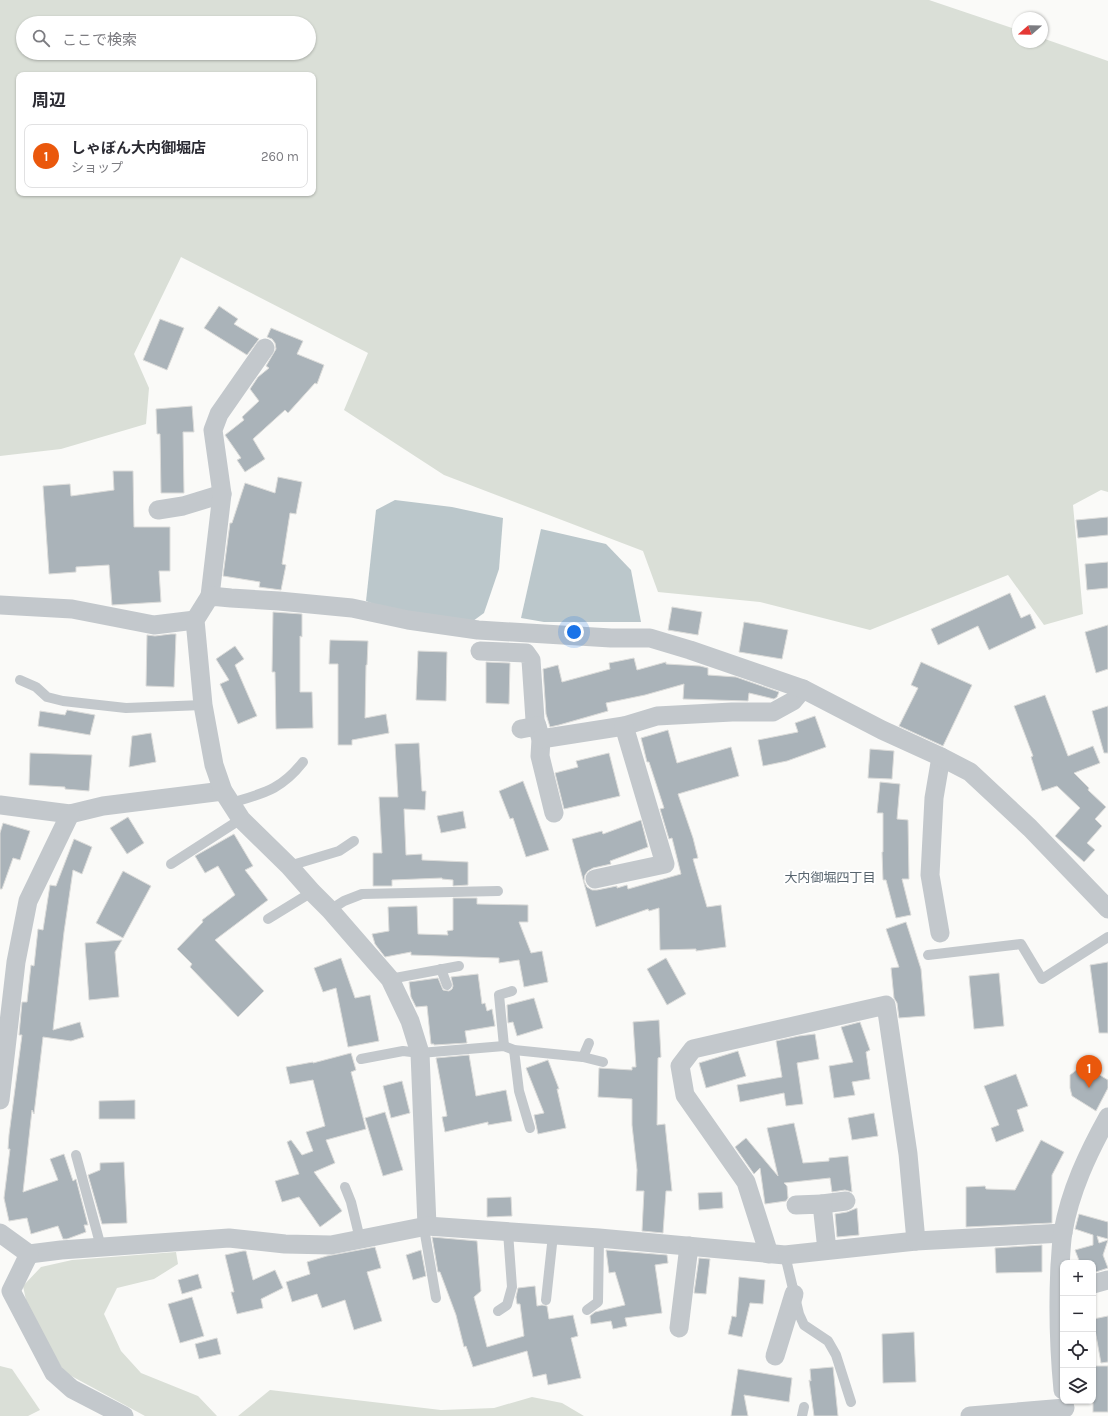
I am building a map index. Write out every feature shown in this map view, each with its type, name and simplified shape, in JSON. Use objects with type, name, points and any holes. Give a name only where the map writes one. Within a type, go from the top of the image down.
[{"type":"street","points":[[265,348],[219,414],[214,430],[222,494],[210,596],[195,620],[203,705],[214,765],[232,804],[330,910],[390,979],[410,1021],[420,1053],[427,1226]]},
{"type":"street","points":[[158,510],[183,506],[222,494]]},
{"type":"street","points":[[210,596],[279,600],[352,608],[408,620],[478,630],[611,638],[650,638],[690,650],[803,689],[882,730],[970,772],[1030,828],[1108,909]]},
{"type":"street","points":[[0,605],[72,609],[154,625],[195,620]]},
{"type":"street","points":[[480,651],[526,653],[531,660],[535,720],[533,731],[554,813]]},
{"type":"street","points":[[533,731],[624,726],[657,716],[732,712],[773,712],[793,702],[803,689]]},
{"type":"street","points":[[595,879],[665,864],[624,726]]},
{"type":"street","points":[[940,933],[930,875],[934,798],[941,757]]},
{"type":"street","points":[[0,804],[70,814],[103,806],[232,804]]},
{"type":"street","points":[[0,1100],[7,985],[16,962],[28,901],[70,814]]},
{"type":"street","points":[[777,1255],[746,1182],[685,1095],[680,1066],[693,1049],[886,1005],[908,1154],[916,1242]]},
{"type":"street","points":[[1062,1260],[1063,1233],[1075,1186],[1086,1160],[1108,1117]]},
{"type":"street","points":[[796,1205],[846,1201]]},
{"type":"street","points":[[822,1204],[827,1250]]},
{"type":"street","points":[[0,1233],[30,1254],[101,1247],[229,1238],[285,1244],[331,1245],[427,1226],[553,1234],[777,1255],[916,1242],[1063,1233]]},
{"type":"street","points":[[678,1328],[689,1246]]},
{"type":"street","points":[[30,1254],[6,1291],[54,1373],[72,1389],[124,1416]]},
{"type":"street","points":[[1096,1283],[1108,1280]]},
{"type":"street","points":[[775,1356],[794,1294]]},
{"type":"street","points":[[1061,1296],[1063,1368]]},
{"type":"street","points":[[970,1416],[1064,1404]]},
{"type":"lane","points":[[20,680],[36,687],[47,697],[63,701],[126,708],[203,705]]},
{"type":"lane","points":[[171,864],[232,804],[280,786],[294,774],[303,762]]},
{"type":"lane","points":[[289,866],[339,851],[354,841]]},
{"type":"lane","points":[[330,910],[344,901],[362,894],[498,891]]},
{"type":"lane","points":[[268,919],[312,892]]},
{"type":"lane","points":[[928,955],[1021,944],[1042,980],[1108,937]]},
{"type":"lane","points":[[390,979],[459,966]]},
{"type":"lane","points":[[441,969],[447,985]]},
{"type":"lane","points":[[512,991],[499,995],[519,1091],[530,1128]]},
{"type":"lane","points":[[583,1057],[589,1043]]},
{"type":"lane","points":[[361,1059],[403,1051],[420,1053],[509,1048],[583,1057],[603,1062]]},
{"type":"lane","points":[[76,1155],[101,1247]]},
{"type":"lane","points":[[345,1187],[351,1202],[360,1239]]},
{"type":"lane","points":[[427,1226],[425,1234],[436,1298]]},
{"type":"lane","points":[[498,1311],[507,1305],[512,1288],[508,1232]]},
{"type":"lane","points":[[546,1300],[553,1234]]},
{"type":"lane","points":[[587,1310],[598,1302],[599,1238]]},
{"type":"lane","points":[[777,1255],[794,1294],[799,1314],[804,1325],[828,1341],[836,1355],[851,1402]]},
{"type":"shaded area","points":[[0,0],[929,0],[1012,28],[1012,48],[1048,48],[1048,40],[1108,61],[1108,492],[1101,490],[1073,505],[1083,614],[1044,625],[1008,575],[870,630],[760,602],[658,592],[643,551],[444,475],[344,410],[368,353],[181,257],[134,354],[149,388],[146,424],[61,449],[0,456]]},
{"type":"shaded area","points":[[395,500],[452,507],[503,518],[499,569],[484,613],[473,621],[397,613],[366,601],[376,510]]},
{"type":"shaded area","points":[[541,529],[606,544],[631,570],[641,622],[544,622],[521,618]]},
{"type":"shaded area","points":[[176,1252],[178,1264],[154,1279],[117,1288],[104,1314],[121,1351],[141,1373],[198,1396],[217,1416],[145,1416],[64,1372],[27,1305],[23,1286],[41,1267],[72,1260]]},
{"type":"shaded area","points":[[0,1366],[12,1369],[40,1410],[28,1416],[0,1416]]},
{"type":"shaded area","points":[[270,1390],[441,1410],[494,1408],[532,1397],[562,1403],[584,1416],[238,1416]]},
{"type":"building","points":[[219,306],[238,319],[234,324],[259,339],[247,355],[204,328]]},
{"type":"building","points":[[160,319],[184,328],[167,370],[143,360]]},
{"type":"building","points":[[271,328],[303,341],[297,354],[324,365],[317,384],[315,383],[288,413],[285,410],[253,439],[265,459],[245,472],[237,460],[241,458],[225,435],[244,420],[242,417],[259,401],[250,389],[258,377],[269,368],[266,366],[276,349],[275,343],[272,339],[267,337]]},
{"type":"building","points":[[192,406],[194,432],[183,432],[184,493],[161,493],[160,434],[157,434],[156,409]]},
{"type":"building","points":[[113,471],[133,471],[134,527],[170,527],[170,571],[159,571],[161,602],[112,605],[109,565],[76,567],[76,572],[49,574],[43,486],[70,484],[71,496],[114,490]]},
{"type":"building","points":[[278,477],[302,482],[296,514],[290,513],[282,564],[286,565],[281,590],[259,587],[260,582],[223,576],[230,523],[232,523],[245,483],[275,493]]},
{"type":"building","points":[[1108,517],[1108,535],[1078,538],[1076,520]]},
{"type":"building","points":[[1108,562],[1108,588],[1087,590],[1085,564]]},
{"type":"building","points":[[1010,593],[1021,618],[1030,614],[1036,628],[989,650],[978,626],[938,645],[931,629]]},
{"type":"building","points":[[672,607],[702,612],[698,635],[668,630]]},
{"type":"building","points":[[273,612],[302,614],[302,637],[300,636],[300,692],[312,692],[313,728],[276,729],[275,672],[272,672]]},
{"type":"building","points":[[744,622],[788,630],[782,659],[739,652]]},
{"type":"building","points":[[1108,625],[1108,669],[1096,673],[1085,632]]},
{"type":"building","points":[[176,634],[174,687],[146,686],[147,635],[155,636]]},
{"type":"building","points":[[330,640],[368,641],[365,718],[386,714],[389,733],[352,740],[352,745],[338,745],[338,664],[329,664]]},
{"type":"building","points":[[235,646],[244,659],[235,665],[257,716],[238,724],[220,684],[229,680],[216,659]]},
{"type":"building","points":[[418,651],[447,652],[446,701],[416,700]]},
{"type":"building","points":[[634,658],[637,670],[666,662],[666,664],[700,666],[708,668],[708,675],[736,677],[779,692],[777,697],[774,699],[749,693],[748,701],[683,699],[684,684],[645,695],[606,703],[608,711],[550,727],[546,714],[543,669],[558,665],[562,682],[610,669],[609,663]]},
{"type":"building","points":[[486,662],[510,663],[509,704],[486,703]]},
{"type":"building","points":[[921,662],[972,685],[943,746],[899,726],[918,688],[911,685]]},
{"type":"building","points":[[1045,695],[1068,756],[1093,746],[1100,763],[1074,773],[1089,788],[1088,790],[1106,807],[1095,819],[1102,826],[1087,843],[1095,850],[1084,862],[1055,836],[1080,808],[1057,786],[1042,791],[1031,757],[1033,756],[1014,706]]},
{"type":"building","points":[[1108,706],[1108,753],[1104,753],[1092,711]]},
{"type":"building","points":[[67,710],[95,715],[90,735],[38,726],[40,711],[65,715]]},
{"type":"building","points":[[815,716],[826,747],[787,761],[763,766],[758,740],[798,732],[795,723]]},
{"type":"building","points":[[668,730],[677,763],[731,747],[739,776],[678,794],[693,838],[698,858],[693,859],[707,907],[721,905],[726,947],[696,951],[696,949],[660,950],[659,908],[649,911],[648,909],[596,927],[572,839],[602,831],[603,834],[641,820],[648,847],[610,861],[611,864],[593,868],[588,871],[585,875],[584,881],[587,887],[592,890],[617,886],[617,888],[627,885],[628,889],[681,874],[672,838],[669,839],[660,809],[664,808],[649,762],[647,762],[641,738]]},
{"type":"building","points":[[151,733],[156,762],[129,767],[132,736]]},
{"type":"building","points":[[419,743],[422,791],[426,791],[425,810],[404,809],[406,855],[422,854],[422,860],[468,862],[468,885],[453,886],[453,880],[442,878],[392,880],[392,886],[373,886],[373,853],[382,853],[379,797],[398,797],[395,744]]},
{"type":"building","points":[[870,749],[894,751],[892,779],[868,778]]},
{"type":"building","points":[[30,753],[92,755],[89,791],[65,789],[65,787],[29,785]]},
{"type":"building","points":[[609,753],[620,796],[564,809],[555,773],[578,767],[576,761]]},
{"type":"building","points":[[523,781],[549,850],[526,857],[513,818],[510,819],[499,791]]},
{"type":"building","points":[[880,782],[900,784],[897,819],[908,820],[909,879],[902,879],[911,915],[896,918],[886,880],[883,880],[883,813],[877,813]]},
{"type":"building","points":[[463,811],[466,828],[441,833],[437,816]]},
{"type":"building","points":[[128,817],[144,843],[127,854],[110,828]]},
{"type":"building","points":[[3,823],[30,831],[20,860],[13,858],[2,889],[0,889],[0,833]]},
{"type":"building","points":[[234,834],[253,866],[245,870],[268,900],[215,940],[264,991],[238,1017],[190,967],[192,964],[177,949],[203,922],[202,920],[235,895],[218,866],[205,873],[195,856]]},
{"type":"building","points":[[74,839],[92,847],[82,874],[73,870],[64,932],[53,1030],[80,1022],[84,1037],[71,1041],[43,1037],[34,1114],[32,1110],[23,1192],[58,1180],[50,1159],[64,1154],[73,1181],[76,1179],[88,1225],[84,1225],[86,1232],[63,1239],[58,1226],[31,1234],[27,1218],[9,1221],[4,1198],[10,1149],[8,1149],[9,1135],[22,1035],[19,1035],[22,1002],[27,1002],[31,965],[34,966],[38,929],[43,930],[50,885],[56,886]]},
{"type":"building","points":[[123,871],[151,886],[123,938],[96,923]]},
{"type":"building","points":[[453,898],[477,898],[477,904],[528,905],[528,922],[519,922],[531,953],[542,951],[548,982],[524,987],[519,960],[499,963],[499,958],[411,955],[411,952],[385,957],[375,944],[372,934],[389,931],[388,907],[417,906],[418,934],[448,935],[447,931],[453,930]]},
{"type":"building","points":[[906,922],[921,969],[925,1016],[899,1018],[897,1003],[894,998],[891,968],[899,967],[886,929]]},
{"type":"building","points":[[122,940],[115,952],[119,997],[89,1000],[85,943]]},
{"type":"building","points":[[341,958],[355,998],[370,995],[379,1041],[348,1047],[336,988],[323,992],[314,968]]},
{"type":"building","points":[[666,958],[686,994],[667,1005],[647,969]]},
{"type":"building","points":[[1108,962],[1108,1033],[1099,1033],[1090,965]]},
{"type":"building","points":[[999,973],[1004,1026],[974,1029],[969,976]]},
{"type":"building","points":[[478,974],[482,1004],[485,1003],[487,1011],[492,1009],[495,1026],[465,1031],[467,1043],[431,1044],[427,1006],[416,1007],[411,997],[409,982],[438,978],[443,990],[449,991],[453,986],[451,977]]},
{"type":"building","points":[[534,998],[543,1028],[517,1036],[513,1022],[508,1023],[507,1005]]},
{"type":"building","points":[[659,1020],[661,1057],[658,1058],[657,1125],[665,1124],[672,1191],[666,1191],[663,1233],[642,1231],[644,1191],[636,1191],[637,1170],[632,1125],[632,1099],[598,1097],[599,1068],[632,1070],[632,1067],[636,1067],[633,1022]]},
{"type":"building","points":[[860,1022],[870,1050],[866,1052],[870,1079],[852,1082],[855,1095],[834,1098],[829,1066],[853,1062],[841,1027]]},
{"type":"building","points":[[815,1034],[819,1059],[797,1063],[803,1104],[786,1106],[784,1093],[740,1102],[737,1085],[782,1077],[776,1041]]},
{"type":"building","points":[[738,1051],[746,1076],[706,1088],[699,1063]]},
{"type":"building","points":[[351,1053],[356,1070],[351,1072],[366,1129],[326,1140],[335,1163],[314,1172],[342,1211],[320,1227],[299,1197],[282,1202],[275,1181],[299,1174],[287,1142],[291,1140],[302,1155],[313,1151],[306,1132],[325,1126],[313,1080],[290,1084],[286,1067],[313,1063]]},
{"type":"building","points":[[469,1055],[476,1096],[506,1090],[512,1121],[488,1125],[488,1122],[445,1132],[442,1117],[447,1116],[436,1058]]},
{"type":"building","points":[[548,1060],[559,1089],[557,1089],[566,1128],[538,1134],[534,1115],[544,1113],[526,1068]]},
{"type":"building","points":[[1083,1065],[1108,1080],[1108,1088],[1096,1111],[1072,1096],[1070,1088],[1070,1075]]},
{"type":"building","points":[[1016,1074],[1028,1106],[1017,1110],[1024,1131],[996,1142],[991,1128],[999,1125],[984,1086]]},
{"type":"building","points":[[402,1081],[410,1113],[391,1118],[383,1086]]},
{"type":"building","points":[[135,1100],[135,1119],[99,1119],[99,1101]]},
{"type":"building","points":[[385,1112],[403,1170],[383,1176],[365,1118]]},
{"type":"building","points":[[874,1113],[878,1136],[852,1140],[848,1118]]},
{"type":"building","points":[[794,1123],[803,1163],[829,1161],[829,1158],[848,1156],[852,1192],[845,1190],[832,1192],[830,1178],[784,1183],[787,1186],[788,1198],[786,1201],[765,1204],[760,1168],[754,1174],[735,1147],[746,1138],[778,1176],[767,1128]]},
{"type":"building","points":[[1041,1140],[1064,1152],[1052,1175],[1052,1223],[966,1227],[966,1187],[985,1186],[986,1189],[1015,1190]]},
{"type":"building","points":[[124,1162],[127,1223],[102,1224],[88,1175],[100,1170],[100,1163]]},
{"type":"building","points":[[722,1192],[723,1208],[699,1210],[698,1193]]},
{"type":"building","points":[[511,1197],[512,1216],[487,1217],[487,1198]]},
{"type":"building","points":[[857,1208],[859,1235],[837,1237],[835,1214],[847,1212]]},
{"type":"building","points":[[1079,1214],[1108,1222],[1108,1239],[1097,1236],[1099,1243],[1108,1240],[1103,1255],[1108,1268],[1096,1272],[1096,1260],[1079,1260],[1075,1250],[1093,1245],[1093,1235],[1075,1229]]},
{"type":"building","points":[[432,1237],[477,1241],[481,1291],[474,1297],[487,1347],[524,1336],[520,1304],[517,1304],[516,1297],[518,1288],[535,1286],[537,1306],[547,1306],[549,1319],[573,1315],[578,1336],[571,1338],[581,1378],[548,1385],[546,1374],[533,1377],[527,1351],[473,1367],[466,1346],[464,1347],[456,1315],[440,1272],[438,1272]]},
{"type":"building","points":[[1042,1245],[1042,1272],[996,1273],[995,1248]]},
{"type":"building","points":[[375,1247],[381,1268],[367,1272],[382,1321],[354,1330],[345,1300],[322,1308],[317,1294],[292,1302],[286,1282],[310,1274],[307,1262],[327,1256]]},
{"type":"building","points":[[421,1250],[426,1276],[413,1280],[406,1255]]},
{"type":"building","points":[[606,1250],[667,1255],[668,1263],[655,1265],[662,1313],[625,1318],[627,1326],[613,1329],[611,1321],[591,1324],[590,1316],[595,1312],[625,1305],[615,1272],[609,1273]]},
{"type":"building","points":[[246,1251],[253,1280],[275,1270],[283,1288],[261,1299],[263,1308],[237,1314],[231,1292],[234,1292],[225,1255]]},
{"type":"building","points":[[699,1258],[710,1259],[706,1294],[694,1293]]},
{"type":"building","points":[[198,1274],[202,1288],[182,1294],[178,1280]]},
{"type":"building","points":[[739,1277],[765,1280],[763,1304],[750,1303],[742,1337],[728,1334],[732,1316],[736,1317]]},
{"type":"building","points":[[192,1297],[204,1336],[180,1343],[168,1304]]},
{"type":"building","points":[[1108,1316],[1108,1362],[1101,1363],[1096,1336],[1096,1318]]},
{"type":"building","points":[[914,1332],[916,1382],[883,1383],[882,1334]]},
{"type":"building","points":[[217,1338],[221,1354],[199,1359],[195,1344]]},
{"type":"building","points":[[1096,1366],[1108,1366],[1108,1412],[1093,1412],[1093,1404],[1096,1404]]},
{"type":"building","points":[[833,1367],[838,1416],[814,1416],[809,1380],[811,1381],[810,1369]]},
{"type":"building","points":[[738,1369],[792,1378],[789,1402],[744,1395],[748,1416],[731,1416]]},
{"type":"place","name":"しゃぼん大内御堀店","points":[[1089,1088]]},
{"type":"district","name":"大内御堀四丁目","points":[[830,877]]}]
